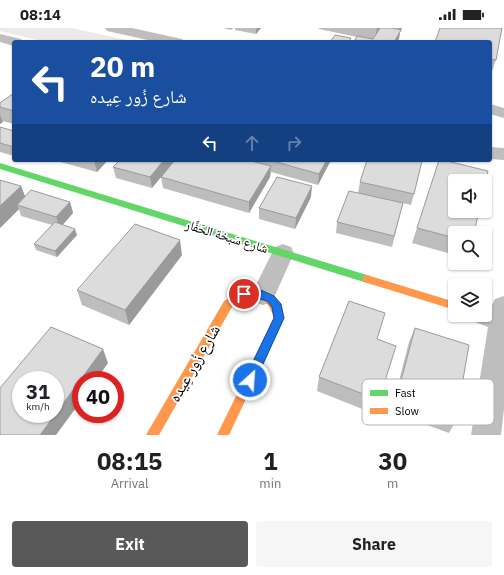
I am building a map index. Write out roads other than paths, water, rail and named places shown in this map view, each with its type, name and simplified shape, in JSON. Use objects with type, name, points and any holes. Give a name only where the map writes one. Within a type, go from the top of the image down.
[{"type":"street","points":[[112,28],[168,40]]},
{"type":"street","points":[[0,38],[12,41]]},
{"type":"street","points":[[492,110],[504,113]]},
{"type":"street","points":[[492,153],[504,154]]},
{"type":"street","name":"شارع سَبخة الحَفَّار","points":[[0,166],[448,304]]},
{"type":"street","points":[[223,435],[279,318],[276,304],[270,298],[263,295],[283,253]]},
{"type":"street","name":"شارع زُور عِيده","points":[[152,435],[228,304],[235,298],[244,294],[253,293],[263,295]]},
{"type":"street","points":[[491,379],[496,314]]},
{"type":"street","points":[[486,435],[487,425]]}]
